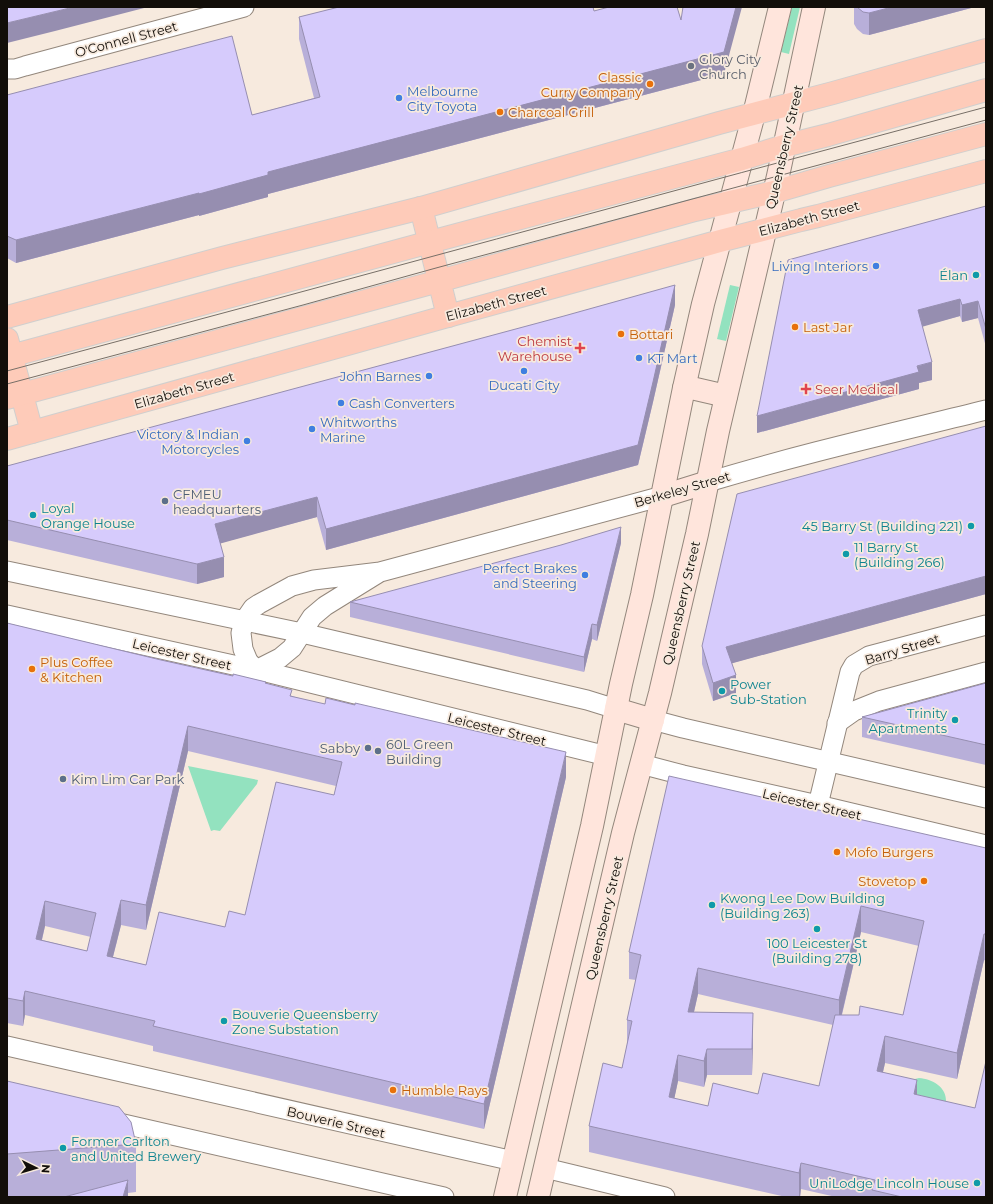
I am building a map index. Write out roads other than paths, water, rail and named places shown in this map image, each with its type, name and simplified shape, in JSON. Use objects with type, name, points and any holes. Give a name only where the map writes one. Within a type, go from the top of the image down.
[{"type":"main road","points":[[506,1197],[592,826],[703,304],[754,114],[780,7]]},
{"type":"main road","name":"Queensberry Street","points":[[538,1197],[572,1057],[623,833],[662,688],[726,396],[774,192],[814,7]]},
{"type":"main road","points":[[7,316],[222,258],[421,208],[793,102],[832,93],[986,50]]},
{"type":"main road","points":[[32,432],[15,396],[9,351],[430,242],[742,159],[986,90]]},
{"type":"main road","points":[[15,396],[695,210],[774,192],[986,134]]},
{"type":"main road","name":"Elizabeth Street","points":[[7,439],[720,241],[986,171]]},
{"type":"main road","points":[[421,208],[448,316]]},
{"type":"main road","points":[[684,388],[687,387],[726,396]]},
{"type":"main road","name":"Berkeley Street","points":[[663,496],[708,482]]},
{"type":"main road","points":[[616,709],[653,720]]},
{"type":"main road","name":"Leicester Street","points":[[607,756],[641,764]]},
{"type":"main road","points":[[592,826],[623,833]]},
{"type":"main road","points":[[540,1049],[572,1057]]},
{"type":"main road","name":"Bouverie Street","points":[[514,1161],[545,1168]]},
{"type":"street","name":"O'Connell Street","points":[[7,69],[19,68],[244,7]]},
{"type":"street","name":"Berkeley Street","points":[[708,482],[857,441],[986,410]]},
{"type":"street","name":"Berkeley Street","points":[[244,621],[253,608],[292,586],[314,580],[380,572],[663,496]]},
{"type":"street","points":[[7,572],[302,633],[587,700],[616,709]]},
{"type":"street","name":"Berkeley Street","points":[[256,670],[287,653],[292,648],[312,617],[325,606],[380,572]]},
{"type":"street","name":"Leicester Street","points":[[7,615],[256,670],[607,756]]},
{"type":"street","points":[[244,621],[241,633],[243,649],[248,661],[256,670]]},
{"type":"street","name":"Barry Street","points":[[818,805],[850,672],[854,665],[869,656],[986,625]]},
{"type":"street","points":[[837,723],[854,711],[879,701],[986,672]]},
{"type":"street","points":[[653,720],[986,798]]},
{"type":"street","name":"Leicester Street","points":[[641,764],[690,777],[818,805],[986,845]]},
{"type":"street","name":"Bouverie Street","points":[[7,1046],[514,1161]]},
{"type":"street","points":[[93,1118],[444,1197]]},
{"type":"street","name":"Bouverie Street","points":[[545,1168],[665,1197]]},
{"type":"tram line","points":[[7,371],[986,107]]},
{"type":"tram line","points":[[7,384],[986,120]]},
{"type":"place","name":"Glory City Church","points":[[691,66]]},
{"type":"place","name":"Classic Curry Company","points":[[650,84]]},
{"type":"place","name":"Melbourne City Toyota","points":[[399,98]]},
{"type":"place","name":"Charcoal Grill","points":[[500,112]]},
{"type":"place","name":"Living Interiors","points":[[876,266]]},
{"type":"place","name":"Élan","points":[[976,275]]},
{"type":"place","name":"Last Jar","points":[[795,327]]},
{"type":"place","name":"Bottari","points":[[621,334]]},
{"type":"place","name":"Chemist Warehouse","points":[[580,348]]},
{"type":"place","name":"KT Mart","points":[[639,358]]},
{"type":"place","name":"Ducati City","points":[[524,371]]},
{"type":"place","name":"John Barnes","points":[[429,376]]},
{"type":"place","name":"Seer Medical","points":[[806,389]]},
{"type":"place","name":"Cash Converters","points":[[341,403]]},
{"type":"place","name":"Whitworths Marine","points":[[312,429]]},
{"type":"place","name":"Victory & Indian Motorcycles","points":[[247,441]]},
{"type":"place","name":"CFMEU headquarters","points":[[165,501]]},
{"type":"place","name":"Loyal Orange House","points":[[33,515]]},
{"type":"place","name":"45 Barry St (Building 221)","points":[[971,526]]},
{"type":"place","name":"11 Barry St (Building 266)","points":[[846,554]]},
{"type":"place","name":"Perfect Brakes and Steering","points":[[585,575]]},
{"type":"place","name":"Plus Coffee & Kitchen","points":[[32,669]]},
{"type":"place","name":"Power Sub-Station","points":[[722,691]]},
{"type":"place","name":"Trinity Apartments","points":[[955,720]]},
{"type":"place","name":"Sabby","points":[[368,748]]},
{"type":"place","name":"60L Green Building","points":[[378,751]]},
{"type":"place","name":"Kim Lim Car Park","points":[[63,779]]},
{"type":"place","name":"Mofo Burgers","points":[[837,852]]},
{"type":"place","name":"Stovetop","points":[[924,881]]},
{"type":"place","name":"Kwong Lee Dow Building (Building 263)","points":[[712,905]]},
{"type":"place","name":"100 Leicester St (Building 278)","points":[[817,929]]},
{"type":"place","name":"Bouverie Queensberry Zone Substation","points":[[224,1021]]},
{"type":"place","name":"Humble Rays","points":[[393,1090]]},
{"type":"place","name":"Former Carlton and United Brewery","points":[[63,1148]]},
{"type":"place","name":"UniLodge Lincoln House","points":[[977,1183]]}]
